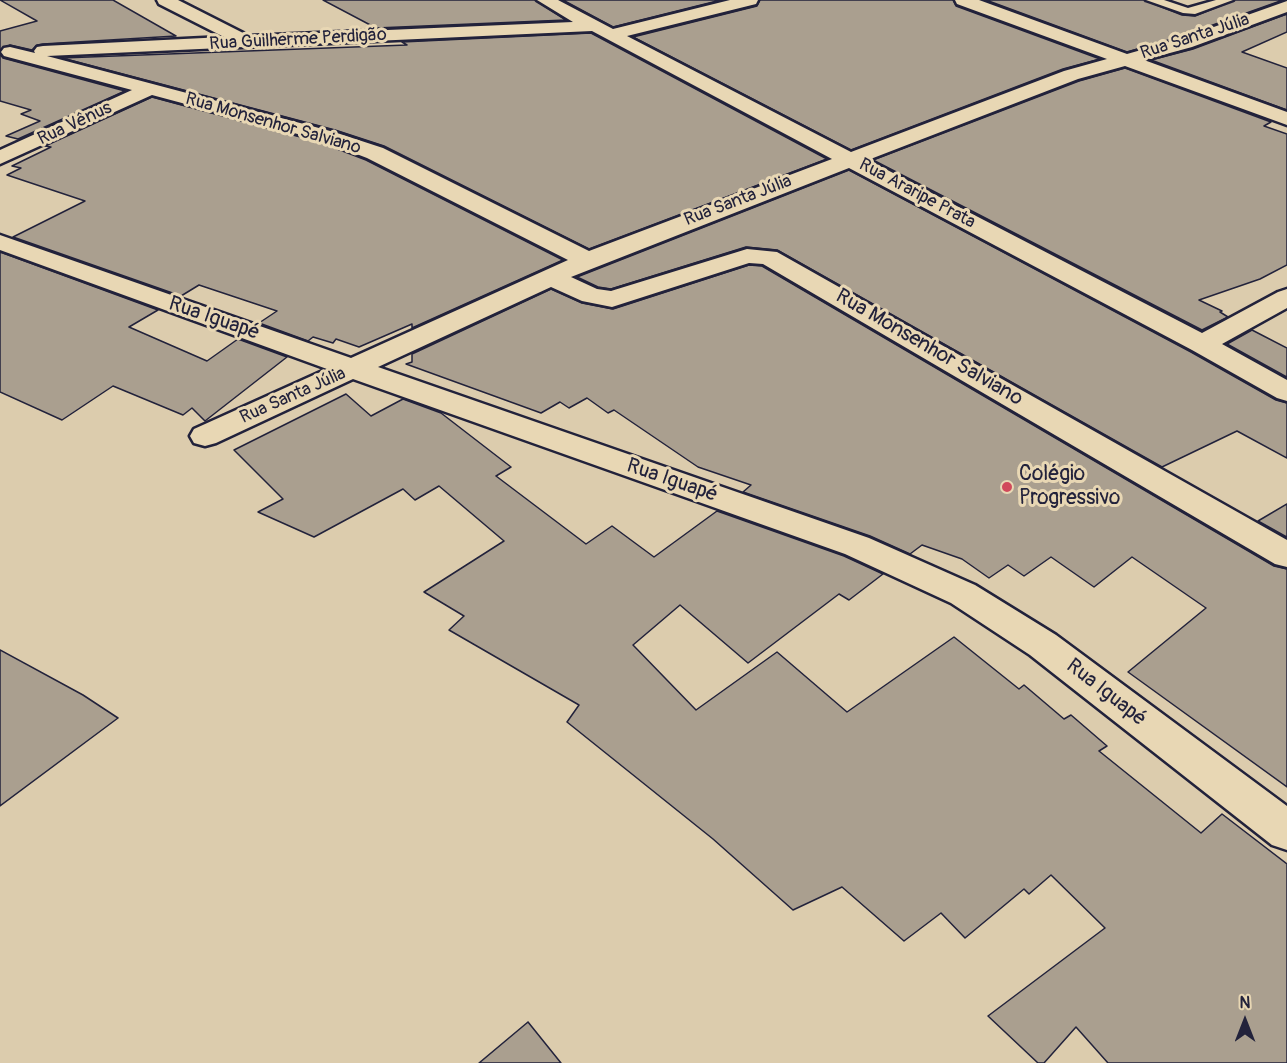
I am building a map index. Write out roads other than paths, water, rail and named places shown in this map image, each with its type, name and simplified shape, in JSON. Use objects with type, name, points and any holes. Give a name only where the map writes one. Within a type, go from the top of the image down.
[{"type":"street","points":[[165,0],[247,43]]},
{"type":"street","name":"Rua Araripe Prata","points":[[545,0],[1202,344],[1287,392]]},
{"type":"street","name":"Rua Guilherme Perdigão","points":[[5,53],[604,30],[750,0]]},
{"type":"street","points":[[963,0],[1287,119]]},
{"type":"street","name":"Rua Santa Júlia","points":[[205,436],[588,260],[849,158],[1071,75],[1186,43],[1287,6]]},
{"type":"street","name":"Rua Monsenhor Salviano","points":[[5,53],[327,136],[375,153],[588,260]]},
{"type":"street","name":"Rua Vênus","points":[[0,158],[150,89]]},
{"type":"street","name":"Rua Iguapé","points":[[0,242],[76,271],[857,546],[963,594],[1042,645],[1287,831]]},
{"type":"street","name":"Rua Monsenhor Salviano","points":[[550,277],[591,296],[612,299],[747,256],[768,257],[1287,555]]},
{"type":"street","points":[[1202,344],[1287,297]]},
{"type":"lane","points":[[1152,0],[1187,11],[1195,11],[1227,0]]},
{"type":"place","name":"Colégio Progressivo","points":[[1007,487]]}]
